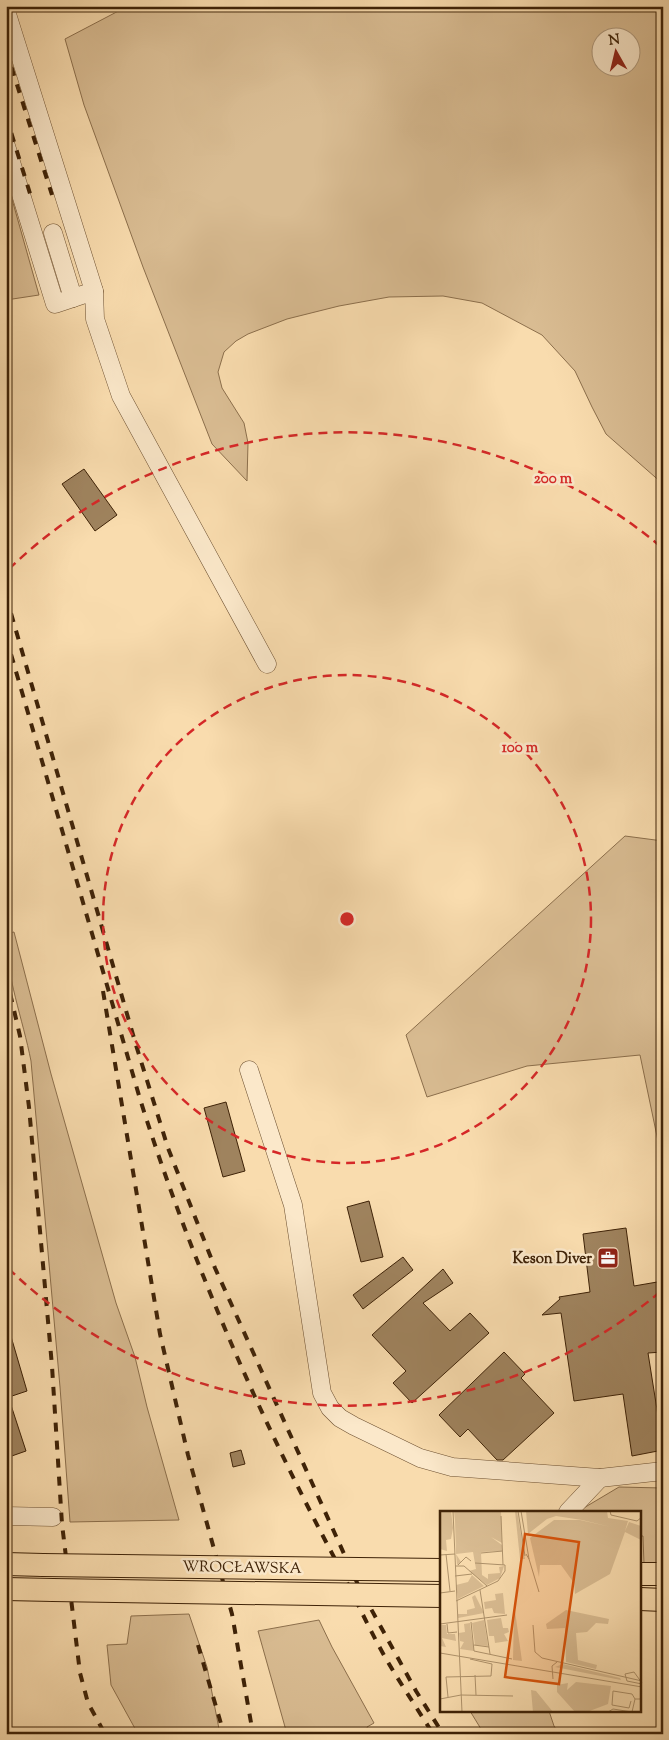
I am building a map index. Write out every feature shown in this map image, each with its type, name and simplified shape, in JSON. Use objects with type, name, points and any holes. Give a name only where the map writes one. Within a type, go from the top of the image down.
[{"type":"main road","name":"WROCŁAWSKA","points":[[6,1564],[440,1570]]},
{"type":"main road","points":[[642,1574],[663,1574]]},
{"type":"main road","name":"WROCŁAWSKA","points":[[6,1589],[440,1596]]},
{"type":"main road","points":[[642,1599],[663,1600]]},
{"type":"street","points":[[6,11],[94,291],[95,319],[121,396],[267,664]]},
{"type":"street","points":[[6,146],[55,304],[94,291]]},
{"type":"street","points":[[52,233],[73,298]]},
{"type":"street","points":[[249,1070],[294,1205],[322,1393],[330,1408],[340,1418],[420,1458],[452,1466],[600,1478],[663,1471]]},
{"type":"street","points":[[569,1511],[600,1478]]},
{"type":"street","points":[[6,1516],[53,1517]]},
{"type":"shaded area","points":[[128,6],[663,6],[663,484],[606,434],[575,371],[542,335],[482,303],[443,296],[389,297],[339,306],[287,319],[248,334],[236,341],[224,352],[218,372],[222,388],[244,423],[248,443],[247,481],[212,444],[143,267],[84,105],[65,39]]},
{"type":"shaded area","points":[[6,178],[39,295],[6,300]]},
{"type":"shaded area","points":[[625,836],[663,841],[663,1165],[640,1055],[527,1066],[427,1097],[406,1035]]},
{"type":"shaded area","points":[[14,932],[51,1074],[116,1303],[135,1357],[179,1520],[70,1522],[31,1061],[12,982],[7,950],[6,934]]},
{"type":"shaded area","points":[[619,1487],[663,1488],[663,1565],[644,1565],[642,1511],[583,1511],[582,1509]]},
{"type":"shaded area","points":[[189,1614],[207,1667],[220,1734],[138,1734],[111,1685],[107,1645],[127,1644],[131,1616]]},
{"type":"shaded area","points":[[319,1620],[374,1723],[367,1727],[369,1734],[287,1734],[258,1631]]},
{"type":"shaded area","points":[[471,1712],[549,1712],[559,1734],[496,1734],[481,1729]]},
{"type":"building","points":[[84,469],[117,515],[95,531],[62,484]]},
{"type":"building","points":[[226,1102],[245,1171],[223,1177],[204,1108]]},
{"type":"building","points":[[369,1201],[383,1257],[361,1262],[347,1207]]},
{"type":"building","points":[[626,1228],[634,1286],[663,1281],[663,1352],[648,1353],[658,1416],[660,1416],[663,1432],[663,1450],[632,1456],[623,1394],[574,1401],[561,1313],[542,1315],[560,1299],[559,1297],[590,1292],[583,1234]]},
{"type":"building","points":[[403,1257],[413,1270],[363,1309],[353,1295]]},
{"type":"building","points":[[443,1269],[453,1283],[423,1303],[450,1331],[470,1313],[489,1333],[412,1403],[393,1383],[406,1371],[372,1335]]},
{"type":"building","points":[[10,1333],[27,1391],[6,1398],[6,1334]]},
{"type":"building","points":[[504,1352],[525,1374],[521,1378],[554,1413],[503,1460],[497,1460],[468,1429],[460,1437],[439,1415]]},
{"type":"building","points":[[6,1399],[9,1399],[26,1451],[6,1458]]},
{"type":"building","points":[[241,1450],[245,1464],[233,1467],[230,1453]]},
{"type":"railway","points":[[6,50],[52,195]]},
{"type":"railway","points":[[6,116],[32,200]]},
{"type":"railway","points":[[6,596],[136,1045],[168,1148],[215,1268],[359,1587],[416,1691],[443,1734]]},
{"type":"railway","points":[[6,637],[140,1099],[203,1276],[252,1391],[306,1504],[385,1657],[433,1734]]},
{"type":"railway","points":[[6,976],[20,1036],[29,1107],[52,1366],[62,1524],[80,1673],[88,1703],[105,1734]]},
{"type":"railway","points":[[103,991],[160,1334],[188,1455],[232,1614],[253,1734]]},
{"type":"railway","points":[[198,1645],[224,1734]]},
{"type":"place","name":"Keson Diver","points":[[608,1258]]}]
